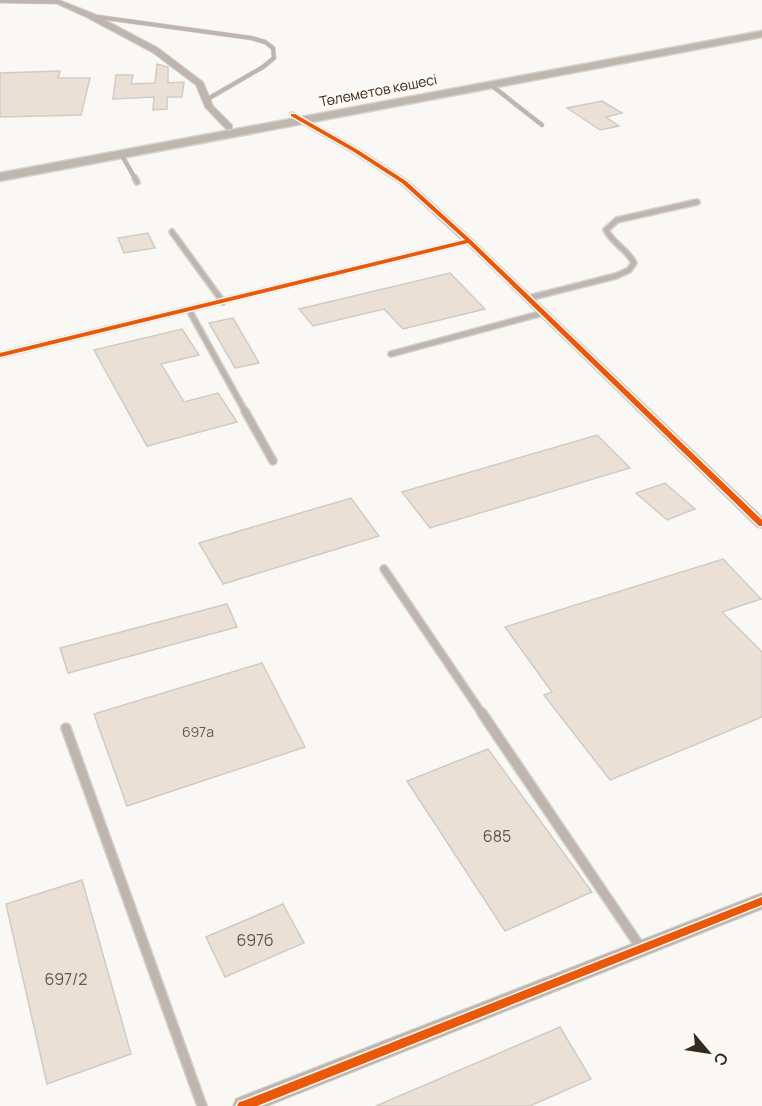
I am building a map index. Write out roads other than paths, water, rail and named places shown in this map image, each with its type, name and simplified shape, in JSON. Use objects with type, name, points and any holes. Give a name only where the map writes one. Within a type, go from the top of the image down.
[{"type":"main road","name":"Төлеметов көшесі","points":[[0,177],[297,117],[762,29]]},
{"type":"main road","name":"Төлеметов көшесі","points":[[0,170],[229,127],[491,85],[762,34]]},
{"type":"street","points":[[54,1],[89,15],[148,45],[178,69],[195,79],[204,92],[206,100],[229,127]]},
{"type":"street","points":[[297,117],[404,182],[529,298],[762,524]]},
{"type":"street","points":[[0,355],[469,241]]},
{"type":"street","points":[[243,1106],[762,901]]},
{"type":"lane","points":[[0,1],[54,1]]},
{"type":"lane","points":[[89,15],[251,38],[265,42],[273,48],[274,58],[263,67],[206,100]]},
{"type":"lane","points":[[491,85],[542,125]]},
{"type":"lane","points":[[121,154],[137,182]]},
{"type":"lane","points":[[529,298],[616,276],[629,270],[634,263],[631,254],[609,237],[606,230],[610,224],[617,220],[697,202]]},
{"type":"lane","points":[[172,232],[223,302]]},
{"type":"lane","points":[[189,310],[273,461]]},
{"type":"lane","points":[[391,354],[543,313]]},
{"type":"lane","points":[[384,569],[641,948]]},
{"type":"lane","points":[[66,728],[202,1106]]}]
